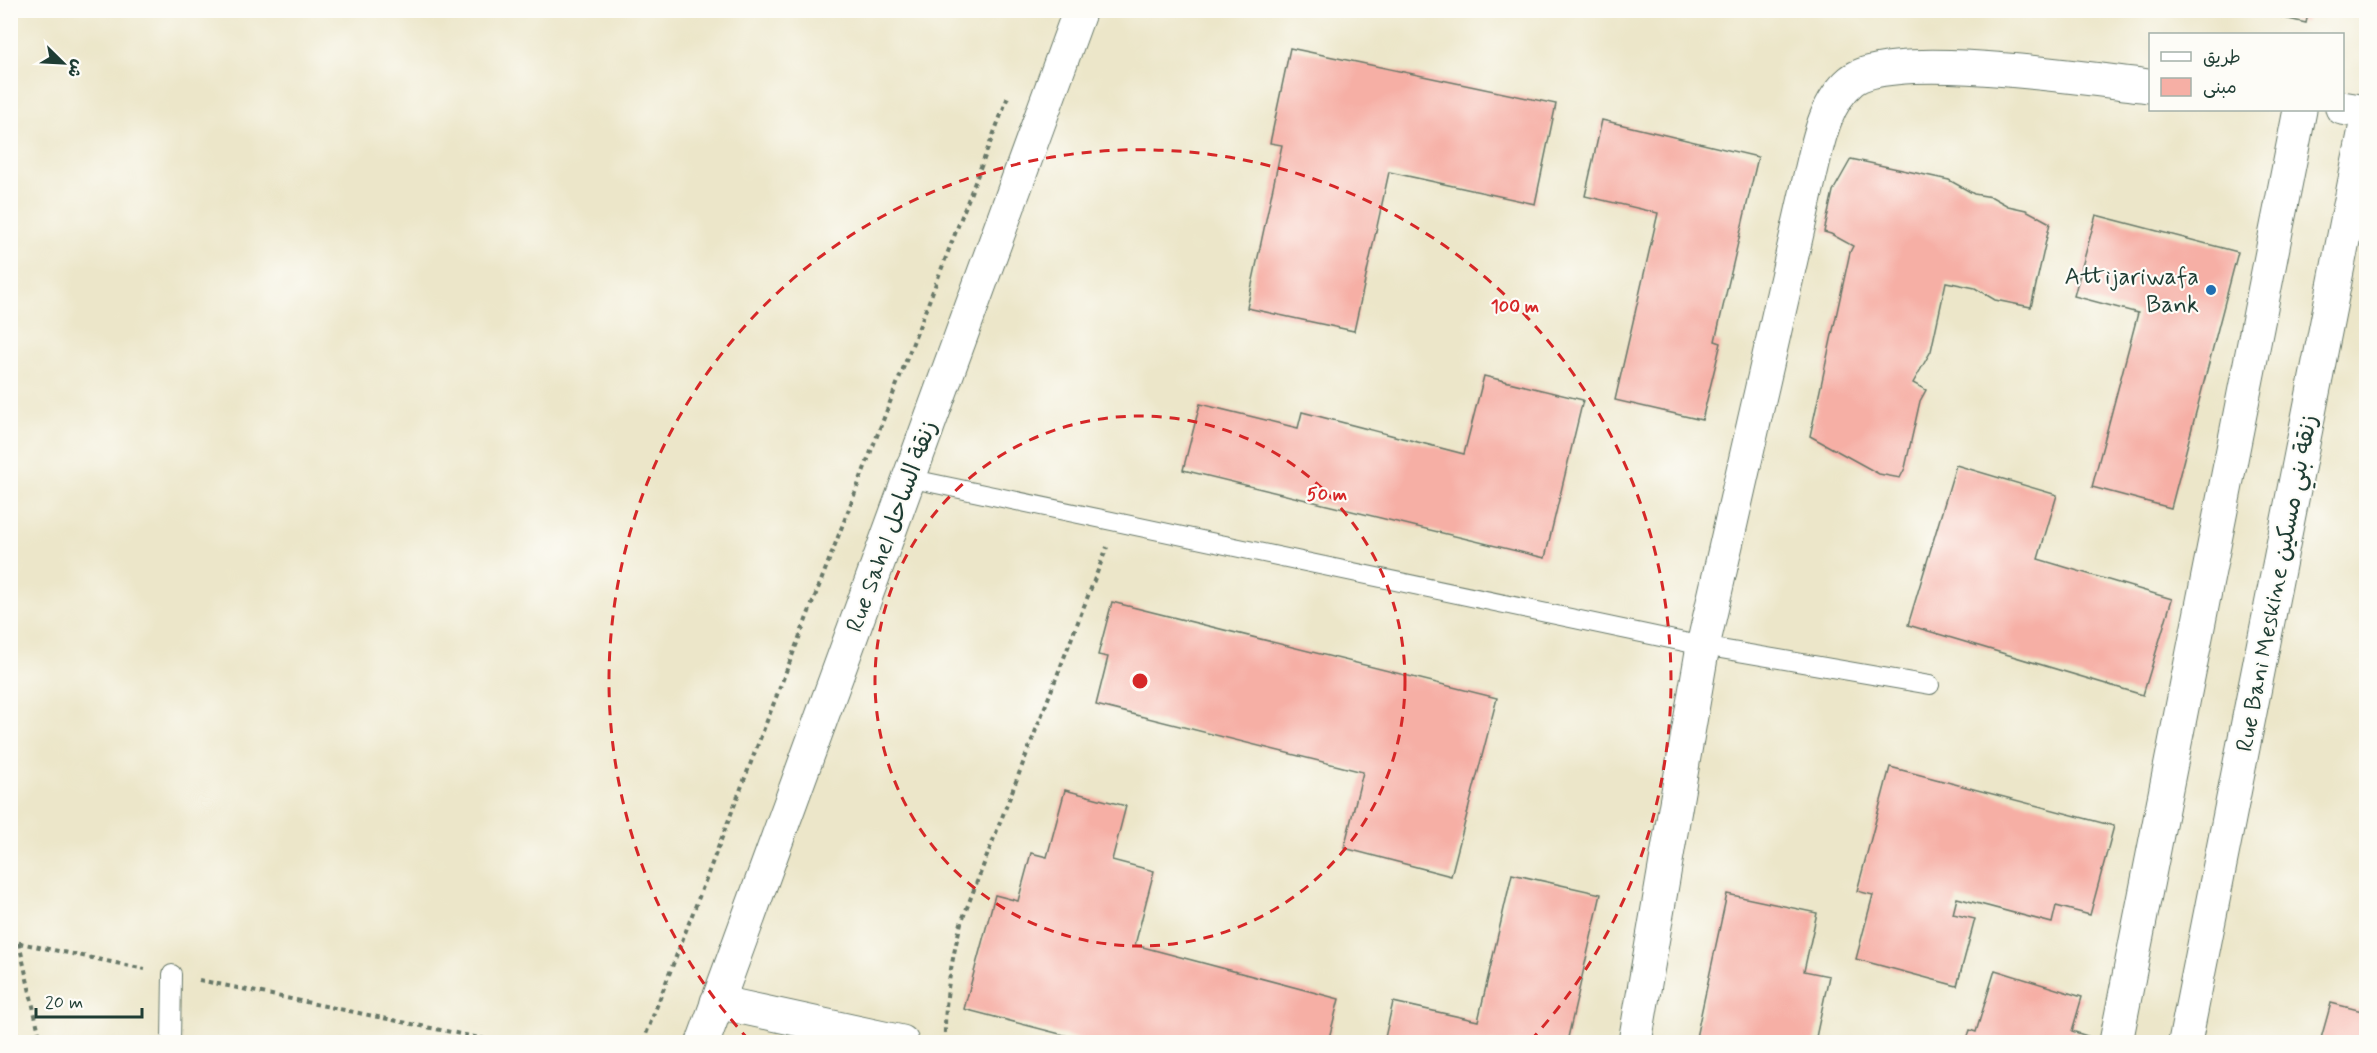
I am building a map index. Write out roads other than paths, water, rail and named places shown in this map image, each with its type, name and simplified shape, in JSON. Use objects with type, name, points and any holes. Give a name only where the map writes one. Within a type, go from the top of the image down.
[{"type":"street","name":"Rue Sahel زنقة الساحل","points":[[703,1042],[1080,10]]},
{"type":"street","points":[[1635,1042],[1703,646],[1822,126],[1835,100],[1853,79],[1884,69],[1919,65],[1961,66],[2149,86]]},
{"type":"street","points":[[2344,108],[2367,112]]},
{"type":"street","points":[[2116,1042],[2300,111]]},
{"type":"street","name":"Rue Bani Meskine زنقة بني مسكين","points":[[2185,1042],[2367,124]]},
{"type":"street","points":[[717,1002],[903,1042]]},
{"type":"lane","points":[[908,478],[1703,646],[1930,685]]},
{"type":"lane","points":[[171,1042],[172,974]]},
{"type":"place","name":"Attijariwafa Bank","points":[[2211,290]]}]
